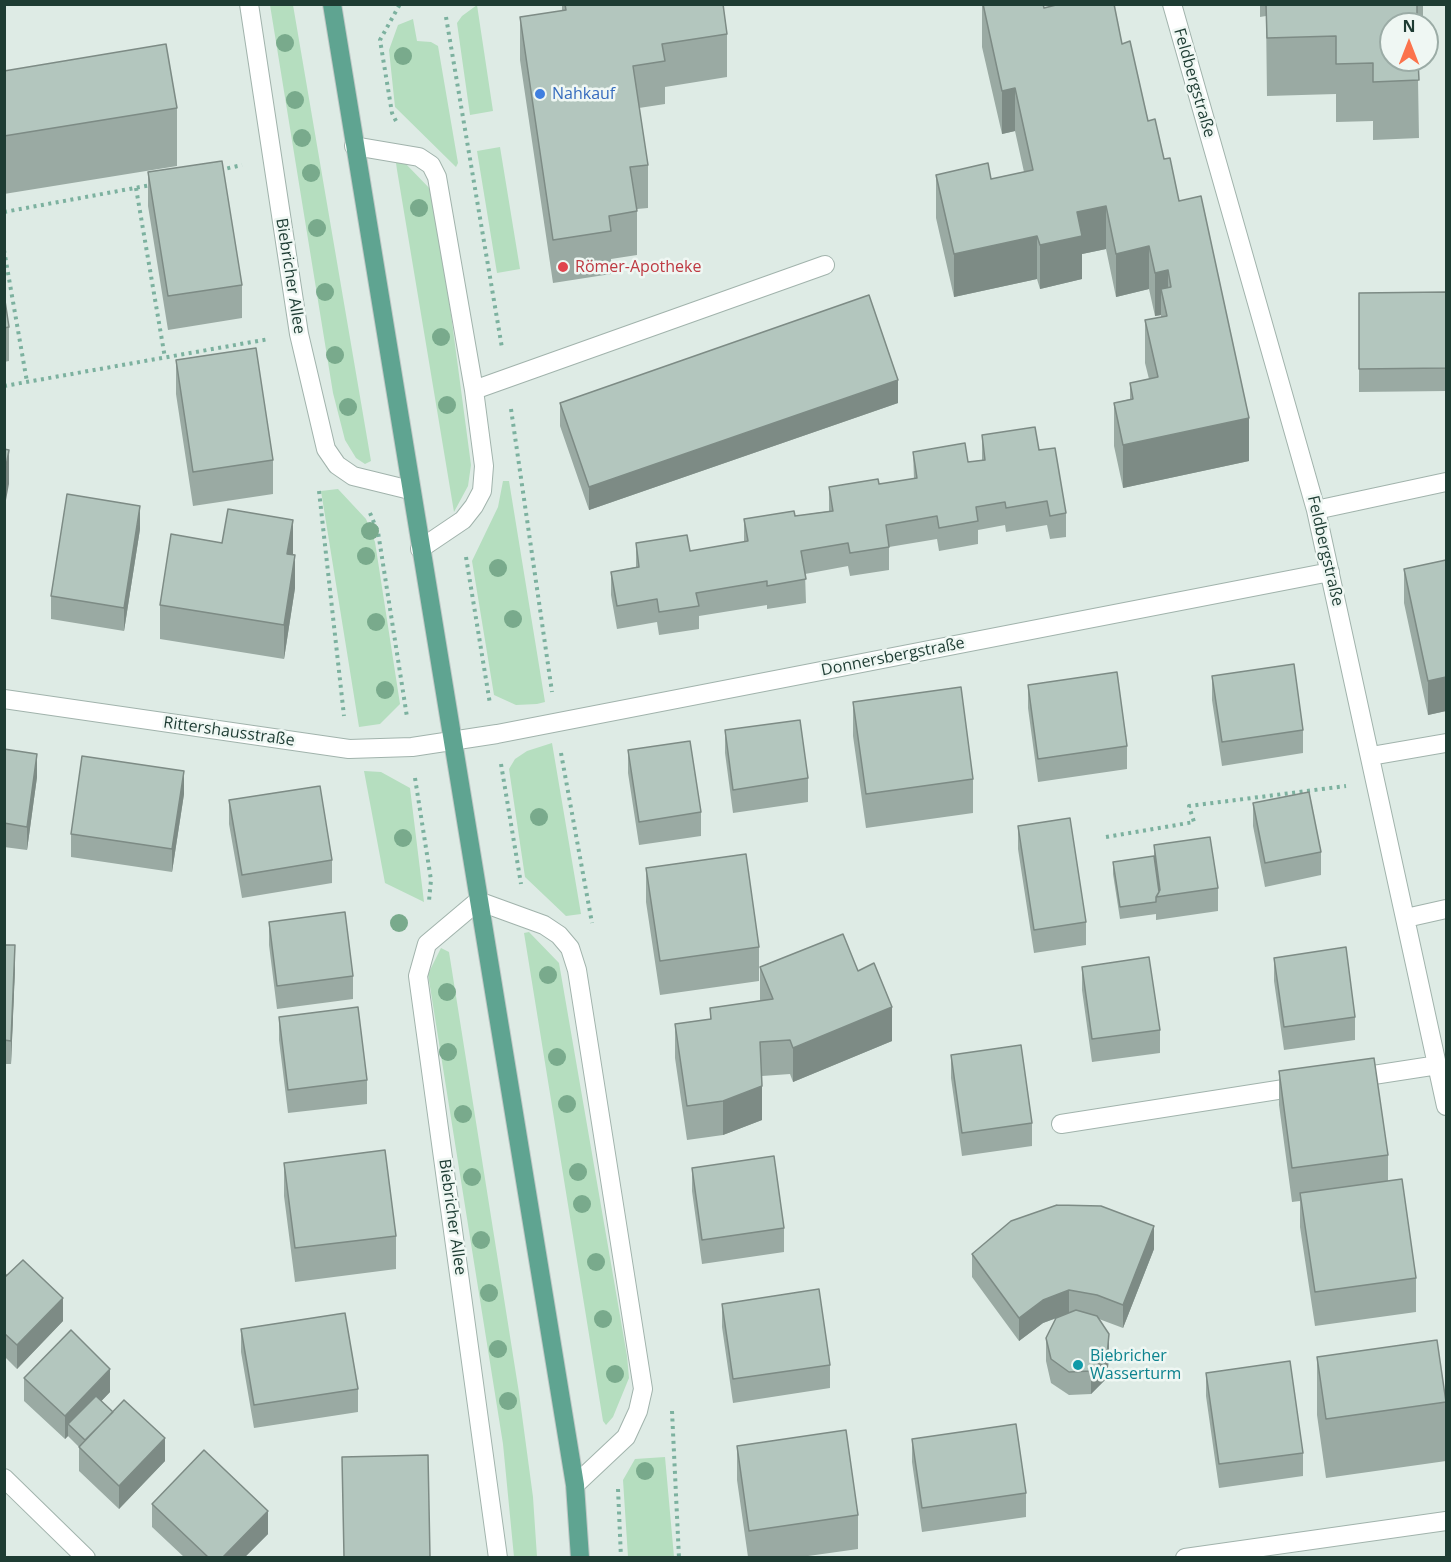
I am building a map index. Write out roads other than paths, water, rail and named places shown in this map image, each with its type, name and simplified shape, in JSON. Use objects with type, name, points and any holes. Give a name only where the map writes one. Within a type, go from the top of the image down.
[{"type":"main road","points":[[332,4],[410,490],[455,741],[478,901],[575,1485],[580,1557]]},
{"type":"street","name":"Biebricher Allee","points":[[249,4],[299,334],[326,449],[337,465],[353,476],[410,490]]},
{"type":"street","name":"Feldbergstraße","points":[[1172,4],[1316,510],[1446,1106]]},
{"type":"street","points":[[354,146],[419,157],[430,165],[437,177],[474,390],[484,466],[482,491],[463,520],[420,549]]},
{"type":"street","points":[[474,390],[825,265]]},
{"type":"street","points":[[1316,510],[1446,482]]},
{"type":"street","name":"Donnersbergstraße","points":[[455,741],[1330,572]]},
{"type":"street","name":"Rittershausstraße","points":[[4,699],[349,749],[412,747],[455,741]]},
{"type":"street","points":[[1371,756],[1446,743]]},
{"type":"street","name":"Biebricher Allee","points":[[478,901],[427,944],[422,954],[418,976],[498,1557]]},
{"type":"street","points":[[478,901],[544,925],[559,935],[570,948],[577,970],[643,1389],[638,1411],[626,1437],[575,1485]]},
{"type":"street","points":[[1406,918],[1446,909]]},
{"type":"street","points":[[1061,1124],[1438,1065]]},
{"type":"street","points":[[4,1478],[86,1557]]},
{"type":"street","points":[[1185,1557],[1446,1521]]},
{"type":"place","name":"Nahkauf","points":[[540,94]]},
{"type":"place","name":"Römer-Apotheke","points":[[563,267]]},
{"type":"place","name":"Biebricher Wasserturm","points":[[1078,1365]]}]
